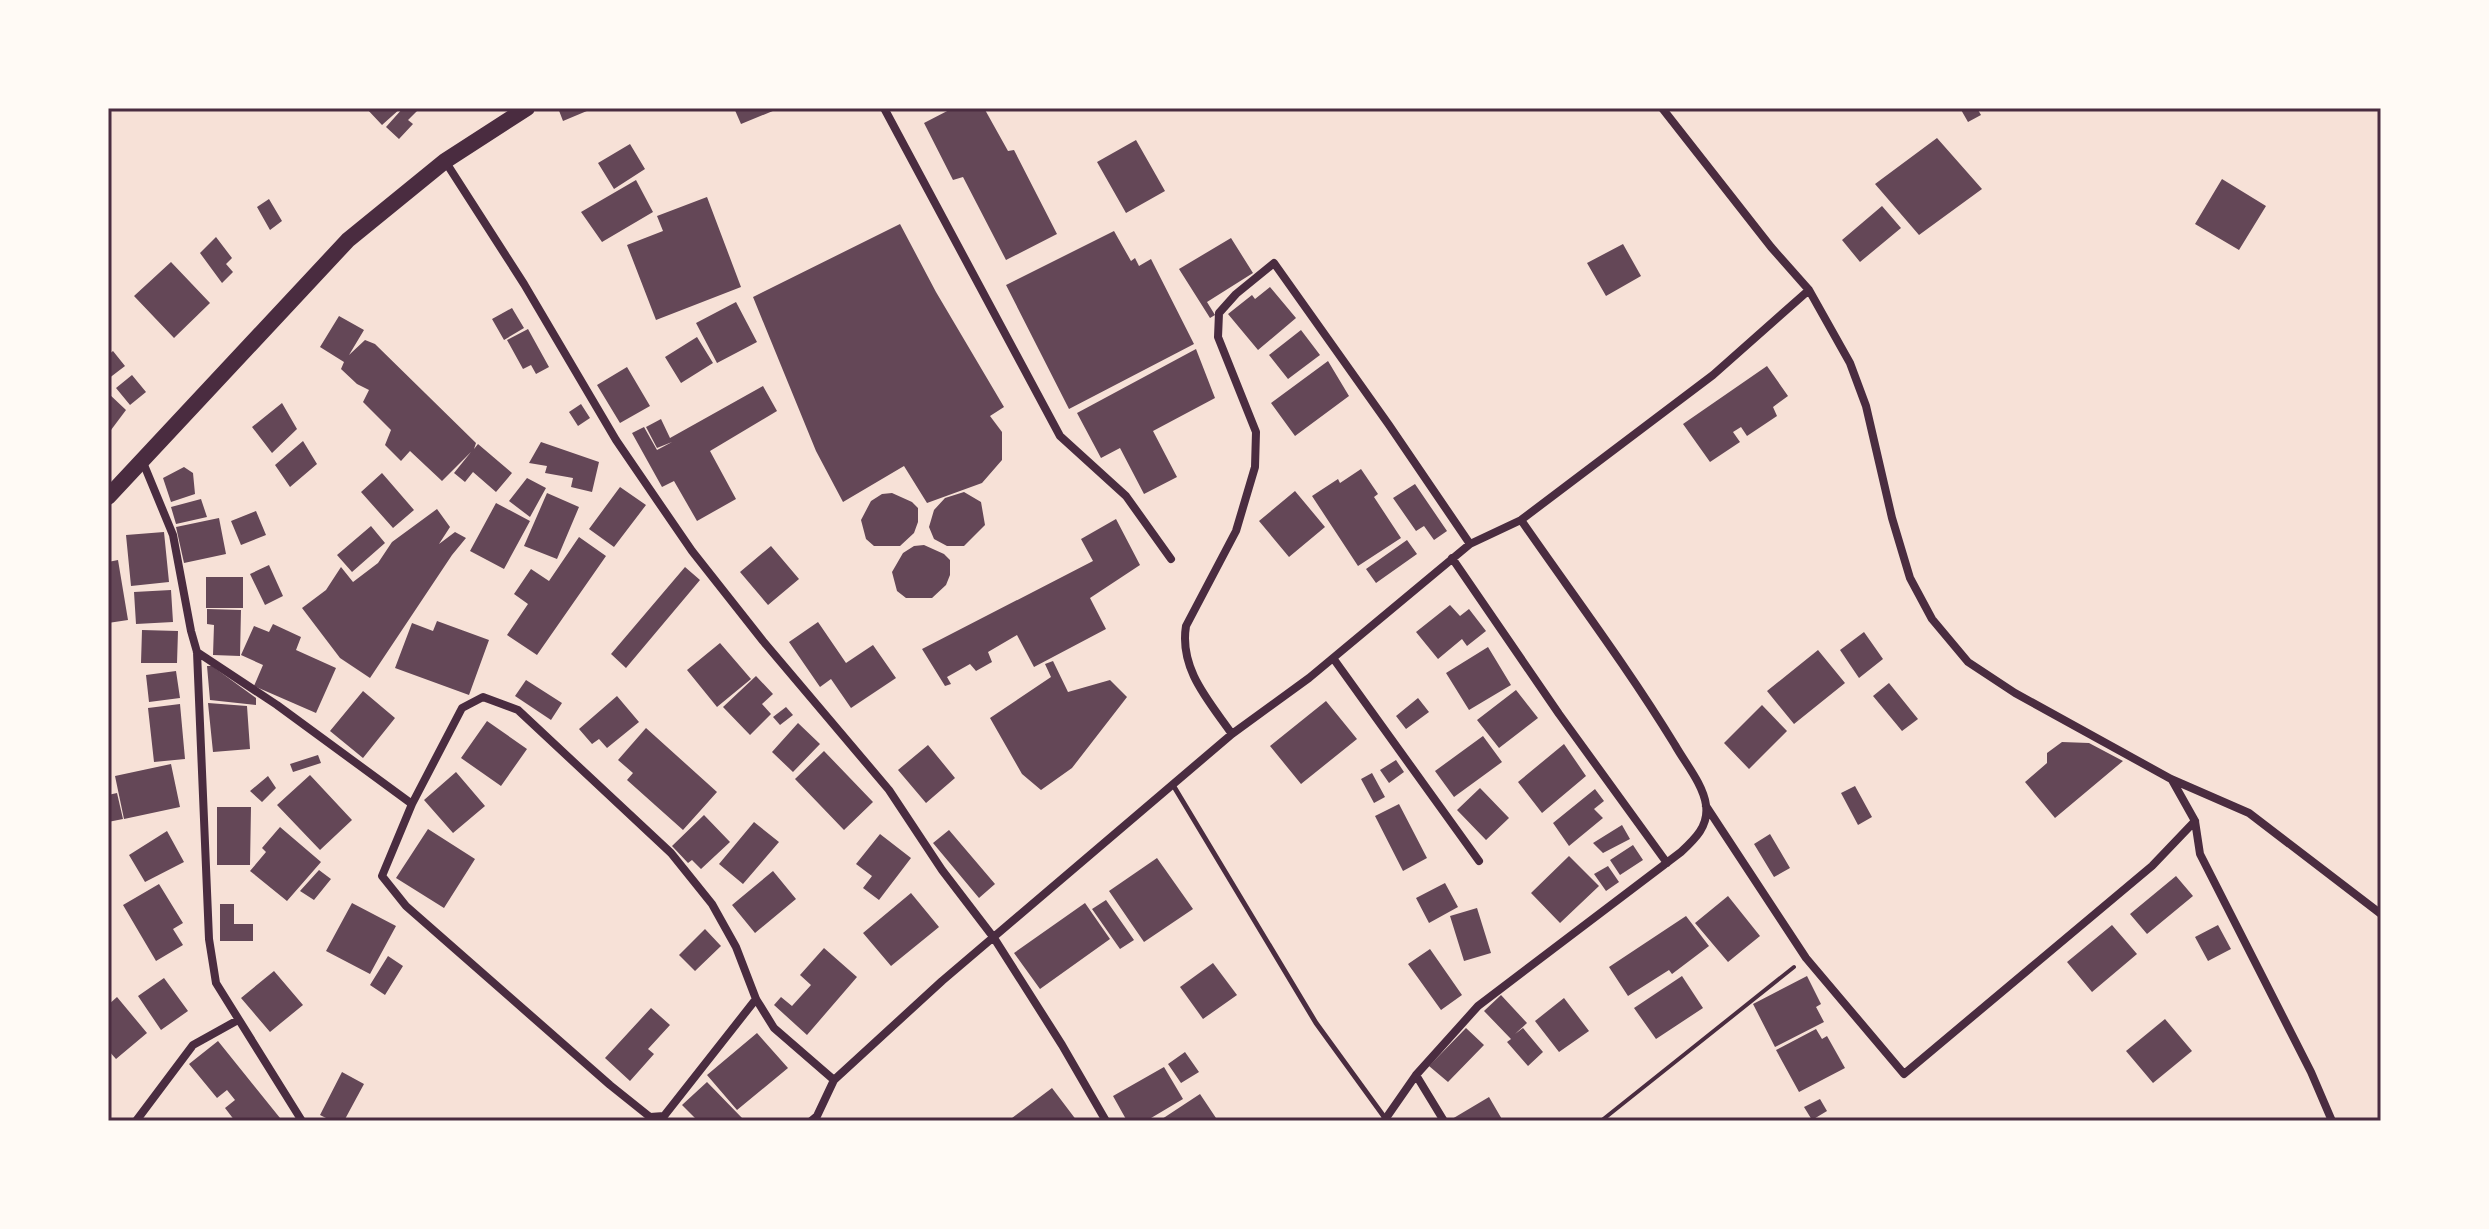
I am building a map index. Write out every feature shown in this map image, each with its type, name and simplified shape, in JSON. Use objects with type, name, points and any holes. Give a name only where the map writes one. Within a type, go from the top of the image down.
[{"type":"main road","points":[[108,497],[348,240],[445,161],[527,108]]},
{"type":"street","points":[[884,108],[1060,436],[1126,496],[1171,559]]},
{"type":"street","points":[[1662,108],[1771,247],[1809,290],[1850,363],[1861,392],[1910,578],[1932,619],[1968,662],[2015,693],[2171,779],[2249,813],[2381,914]]},
{"type":"street","points":[[445,161],[524,284],[616,440],[692,551],[763,641],[889,790],[942,870],[994,938],[1106,1121]]},
{"type":"street","points":[[1232,734],[1194,681],[1184,642],[1186,626],[1236,531],[1255,467],[1256,432],[1218,337],[1219,313],[1236,294],[1274,263],[1470,544]]},
{"type":"street","points":[[811,1121],[817,1116],[834,1080],[1232,734],[1333,658],[1470,544],[1521,520],[1713,375],[1809,290]]},
{"type":"street","points":[[142,459],[173,535],[197,652],[209,939],[216,983],[302,1121]]},
{"type":"street","points":[[1521,520],[1649,703],[1697,782],[1706,806],[1806,958],[1904,1074],[2152,866],[2195,821]]},
{"type":"street","points":[[1452,558],[1559,714],[1667,863]]},
{"type":"street","points":[[197,652],[277,705],[412,804]]},
{"type":"street","points":[[1333,658],[1479,861]]},
{"type":"street","points":[[756,999],[664,1116],[650,1117],[406,906],[382,876],[412,804],[462,708],[483,697],[518,710],[671,853],[712,904],[736,947],[756,999],[774,1028],[834,1080]]},
{"type":"street","points":[[2171,779],[2195,821],[2200,854],[2311,1072],[2332,1121]]},
{"type":"street","points":[[1385,1120],[1416,1075],[1478,1006],[1700,835],[1706,806]]},
{"type":"street","points":[[136,1121],[193,1045],[238,1020]]},
{"type":"street","points":[[1416,1075],[1444,1121]]},
{"type":"lane","points":[[1173,785],[1316,1023],[1385,1120]]},
{"type":"path","points":[[1601,1121],[1806,958]]},
{"type":"building","points":[[366,108],[401,108],[382,125]]},
{"type":"building","points":[[403,108],[418,110],[408,120],[413,124],[399,139],[386,127]]},
{"type":"building","points":[[558,108],[594,108],[563,121]]},
{"type":"building","points":[[734,108],[780,108],[741,124]]},
{"type":"building","points":[[953,108],[984,108],[1008,151],[1014,150],[1057,234],[1006,260],[963,177],[953,180],[924,123]]},
{"type":"building","points":[[1960,108],[1977,108],[1981,115],[1968,122]]},
{"type":"building","points":[[1937,138],[1982,189],[1919,235],[1875,184]]},
{"type":"building","points":[[1136,140],[1165,191],[1126,213],[1097,162]]},
{"type":"building","points":[[630,144],[645,169],[614,189],[598,163]]},
{"type":"building","points":[[2222,179],[2266,206],[2239,250],[2195,224]]},
{"type":"building","points":[[636,180],[653,212],[602,242],[581,212]]},
{"type":"building","points":[[707,197],[741,287],[656,320],[627,245],[663,231],[657,216]]},
{"type":"building","points":[[269,199],[282,221],[270,230],[257,207]]},
{"type":"building","points":[[1882,206],[1901,228],[1860,262],[1842,240]]},
{"type":"building","points":[[900,224],[1004,407],[990,416],[1002,432],[1002,460],[982,483],[927,503],[904,466],[843,502],[816,451],[753,297]]},
{"type":"building","points":[[1114,231],[1131,261],[1135,258],[1139,266],[1151,259],[1194,344],[1069,409],[1006,285]]},
{"type":"building","points":[[216,237],[232,258],[226,264],[233,272],[222,283],[200,253]]},
{"type":"building","points":[[1231,238],[1253,273],[1207,302],[1215,315],[1210,318],[1179,269]]},
{"type":"building","points":[[1623,244],[1641,276],[1606,296],[1587,263]]},
{"type":"building","points":[[171,262],[210,303],[174,338],[134,296]]},
{"type":"building","points":[[1270,287],[1296,318],[1258,350],[1228,314],[1252,295],[1255,299]]},
{"type":"building","points":[[736,302],[757,342],[717,363],[696,323]]},
{"type":"building","points":[[512,308],[524,328],[504,340],[492,319]]},
{"type":"building","points":[[339,316],[364,330],[349,355],[365,340],[375,344],[476,443],[474,449],[478,444],[512,473],[496,492],[473,472],[465,482],[454,473],[471,452],[442,481],[410,451],[401,461],[385,445],[391,430],[363,402],[369,390],[341,369],[344,362],[320,347]]},
{"type":"building","points":[[528,329],[549,367],[536,374],[531,365],[523,369],[507,340]]},
{"type":"building","points":[[1301,330],[1320,355],[1288,379],[1269,355]]},
{"type":"building","points":[[697,337],[713,363],[681,383],[665,357]]},
{"type":"building","points":[[1196,349],[1215,398],[1153,431],[1177,477],[1144,494],[1120,448],[1101,458],[1077,413]]},
{"type":"building","points":[[113,351],[125,366],[108,379],[108,355]]},
{"type":"building","points":[[1328,361],[1349,396],[1295,436],[1271,403]]},
{"type":"building","points":[[1767,366],[1788,396],[1773,407],[1777,416],[1747,436],[1741,427],[1733,432],[1740,442],[1710,462],[1683,424]]},
{"type":"building","points":[[627,367],[650,406],[620,423],[597,385]]},
{"type":"building","points":[[132,375],[146,392],[130,405],[116,388]]},
{"type":"building","points":[[763,386],[777,411],[710,451],[736,499],[697,521],[674,481],[662,487],[632,433],[644,427],[657,450],[672,442],[657,448],[646,427],[661,419],[670,438]]},
{"type":"building","points":[[108,393],[126,410],[108,434]]},
{"type":"building","points":[[282,403],[297,429],[272,453],[252,427]]},
{"type":"building","points":[[581,404],[590,418],[578,426],[569,412]]},
{"type":"building","points":[[303,441],[317,464],[290,487],[275,465]]},
{"type":"building","points":[[541,442],[599,462],[592,492],[571,487],[573,478],[545,473],[547,466],[529,463]]},
{"type":"building","points":[[184,467],[193,473],[195,494],[171,502],[163,478]]},
{"type":"building","points":[[1361,469],[1378,494],[1374,497],[1401,538],[1358,566],[1312,496]]},
{"type":"building","points":[[382,473],[414,510],[393,528],[361,492]]},
{"type":"building","points":[[527,478],[546,488],[530,517],[509,501]]},
{"type":"building","points":[[1415,484],[1447,531],[1434,540],[1424,526],[1416,531],[1393,498]]},
{"type":"building","points":[[620,487],[646,505],[614,547],[589,529]]},
{"type":"building","points":[[1295,491],[1325,527],[1289,557],[1259,521]]},
{"type":"building","points":[[964,492],[981,502],[985,525],[964,546],[947,546],[934,539],[929,527],[934,510],[945,498]]},
{"type":"building","points":[[547,493],[579,507],[557,559],[524,546]]},
{"type":"building","points":[[892,493],[918,508],[918,522],[914,533],[900,546],[874,546],[866,539],[861,520],[871,501],[882,494]]},
{"type":"building","points":[[201,499],[207,517],[176,524],[171,507]]},
{"type":"building","points":[[496,503],[530,521],[504,569],[470,551]]},
{"type":"building","points":[[437,509],[450,527],[439,544],[455,532],[466,538],[370,678],[340,658],[302,608],[326,590],[341,567],[353,582],[378,563],[392,542]]},
{"type":"building","points":[[256,511],[266,535],[241,545],[231,521]]},
{"type":"building","points":[[219,518],[226,554],[184,563],[176,527]]},
{"type":"building","points":[[1116,519],[1140,565],[1090,598],[1106,629],[1034,667],[1017,635],[988,652],[992,662],[976,671],[970,664],[947,677],[951,684],[945,686],[922,649],[1093,561],[1081,539]]},
{"type":"building","points":[[371,526],[385,543],[352,572],[337,555]]},
{"type":"building","points":[[164,532],[169,582],[131,586],[126,535]]},
{"type":"building","points":[[579,537],[606,556],[537,655],[507,635],[528,604],[514,594],[531,569],[549,581]]},
{"type":"building","points":[[1407,540],[1417,554],[1376,583],[1366,569]]},
{"type":"building","points":[[924,545],[950,560],[950,575],[946,585],[932,598],[906,598],[897,591],[892,572],[903,553],[914,546]]},
{"type":"building","points":[[771,546],[799,579],[768,605],[740,572]]},
{"type":"building","points":[[118,560],[128,620],[108,623],[108,562]]},
{"type":"building","points":[[269,565],[283,596],[265,605],[250,574]]},
{"type":"building","points":[[685,567],[700,580],[626,668],[611,654]]},
{"type":"building","points":[[206,577],[243,577],[243,608],[206,608]]},
{"type":"building","points":[[171,590],[173,622],[136,624],[134,592]]},
{"type":"building","points":[[1450,605],[1460,616],[1469,609],[1486,631],[1467,646],[1462,639],[1438,659],[1416,632]]},
{"type":"building","points":[[207,609],[241,610],[240,656],[213,655],[214,625],[207,624]]},
{"type":"building","points":[[437,621],[489,640],[469,695],[395,668],[412,623],[433,631]]},
{"type":"building","points":[[818,622],[846,663],[873,645],[896,678],[851,708],[831,679],[820,687],[789,642]]},
{"type":"building","points":[[273,624],[301,637],[296,650],[336,668],[316,713],[254,686],[263,665],[241,655],[254,626],[269,632]]},
{"type":"building","points":[[142,630],[178,631],[177,663],[141,663]]},
{"type":"building","points":[[1864,632],[1883,659],[1859,678],[1840,650]]},
{"type":"building","points":[[720,643],[751,679],[717,707],[687,670]]},
{"type":"building","points":[[1488,647],[1511,685],[1469,710],[1446,673]]},
{"type":"building","points":[[1818,650],[1845,683],[1794,724],[1767,691]]},
{"type":"building","points":[[1053,661],[1068,692],[1110,680],[1127,697],[1072,768],[1041,790],[1022,774],[990,718],[1051,677],[1045,664]]},
{"type":"building","points":[[207,666],[212,666],[256,698],[256,705],[210,700]]},
{"type":"building","points":[[176,671],[180,698],[149,702],[146,675]]},
{"type":"building","points":[[756,676],[773,694],[762,704],[771,714],[750,735],[723,707]]},
{"type":"building","points":[[526,680],[562,703],[551,720],[515,696]]},
{"type":"building","points":[[1889,683],[1918,719],[1902,731],[1873,696]]},
{"type":"building","points":[[1516,690],[1538,718],[1499,748],[1477,720]]},
{"type":"building","points":[[363,691],[395,718],[363,758],[330,731]]},
{"type":"building","points":[[617,696],[639,722],[607,748],[599,739],[592,744],[579,729]]},
{"type":"building","points":[[1418,698],[1429,712],[1406,729],[1396,716]]},
{"type":"building","points":[[1326,701],[1357,739],[1301,784],[1270,746]]},
{"type":"building","points":[[208,703],[247,706],[250,749],[213,752]]},
{"type":"building","points":[[180,704],[185,759],[154,762],[148,708]]},
{"type":"building","points":[[1762,705],[1787,731],[1749,769],[1724,743]]},
{"type":"building","points":[[786,707],[793,715],[780,725],[773,717]]},
{"type":"building","points":[[487,721],[527,749],[501,786],[461,758]]},
{"type":"building","points":[[798,723],[820,744],[793,772],[772,752]]},
{"type":"building","points":[[646,728],[717,792],[683,830],[627,780],[633,773],[618,760]]},
{"type":"building","points":[[1483,736],[1502,762],[1454,797],[1435,771]]},
{"type":"building","points":[[2062,742],[2089,743],[2123,761],[2055,818],[2025,782],[2047,763],[2047,753]]},
{"type":"building","points":[[1564,744],[1586,776],[1542,813],[1518,782]]},
{"type":"building","points":[[928,745],[955,778],[926,803],[898,770]]},
{"type":"building","points":[[824,751],[873,802],[844,830],[795,779]]},
{"type":"building","points":[[318,755],[321,763],[293,772],[290,764]]},
{"type":"building","points":[[1396,760],[1404,772],[1389,783],[1380,770]]},
{"type":"building","points":[[171,764],[180,807],[124,819],[115,776]]},
{"type":"building","points":[[456,772],[485,806],[453,833],[424,800]]},
{"type":"building","points":[[1372,773],[1385,797],[1374,803],[1361,779]]},
{"type":"building","points":[[310,775],[352,820],[320,850],[277,805]]},
{"type":"building","points":[[268,776],[276,788],[262,802],[250,791]]},
{"type":"building","points":[[1855,786],[1872,817],[1858,825],[1841,793]]},
{"type":"building","points":[[1480,788],[1509,818],[1486,840],[1457,810]]},
{"type":"building","points":[[1595,789],[1604,801],[1594,809],[1603,818],[1569,846],[1553,823]]},
{"type":"building","points":[[117,793],[123,819],[108,822],[108,795]]},
{"type":"building","points":[[1399,804],[1427,858],[1403,871],[1375,816]]},
{"type":"building","points":[[217,807],[251,807],[250,865],[217,865]]},
{"type":"building","points":[[704,815],[730,842],[701,869],[692,860],[688,863],[672,846]]},
{"type":"building","points":[[754,822],[779,842],[743,884],[719,864]]},
{"type":"building","points":[[1622,825],[1630,839],[1603,853],[1593,843]]},
{"type":"building","points":[[280,827],[321,862],[287,901],[250,871],[266,852],[262,848]]},
{"type":"building","points":[[428,829],[475,859],[444,908],[396,878]]},
{"type":"building","points":[[949,830],[995,884],[979,898],[933,843]]},
{"type":"building","points":[[167,831],[184,862],[145,882],[129,855]]},
{"type":"building","points":[[880,834],[911,858],[879,900],[863,888],[872,876],[856,864]]},
{"type":"building","points":[[1770,834],[1790,868],[1774,877],[1754,844]]},
{"type":"building","points":[[1633,845],[1643,860],[1620,875],[1610,860]]},
{"type":"building","points":[[1569,856],[1599,886],[1560,923],[1531,893]]},
{"type":"building","points":[[1157,858],[1193,909],[1144,942],[1109,891]]},
{"type":"building","points":[[1608,866],[1619,882],[1606,891],[1594,874]]},
{"type":"building","points":[[319,870],[331,879],[314,900],[300,891]]},
{"type":"building","points":[[773,871],[796,899],[755,933],[732,905]]},
{"type":"building","points":[[2176,876],[2193,896],[2147,934],[2130,914]]},
{"type":"building","points":[[1445,883],[1458,907],[1429,923],[1416,898]]},
{"type":"building","points":[[159,884],[183,923],[173,929],[183,945],[156,961],[123,905]]},
{"type":"building","points":[[911,893],[939,927],[891,966],[863,933]]},
{"type":"building","points":[[1728,896],[1760,936],[1728,962],[1695,923]]},
{"type":"building","points":[[1106,900],[1134,940],[1120,949],[1092,909]]},
{"type":"building","points":[[352,903],[396,926],[370,974],[326,951]]},
{"type":"building","points":[[1085,903],[1110,939],[1040,989],[1014,953]]},
{"type":"building","points":[[220,904],[234,904],[234,924],[253,924],[253,941],[220,941]]},
{"type":"building","points":[[1477,908],[1491,953],[1464,961],[1450,916]]},
{"type":"building","points":[[1686,916],[1709,946],[1672,974],[1669,970],[1628,996],[1609,967]]},
{"type":"building","points":[[2112,925],[2137,954],[2092,992],[2067,962]]},
{"type":"building","points":[[2218,925],[2231,949],[2208,961],[2195,937]]},
{"type":"building","points":[[705,929],[721,946],[695,971],[679,955]]},
{"type":"building","points":[[824,948],[857,977],[807,1035],[774,1005],[781,997],[792,1006],[811,985],[800,975]]},
{"type":"building","points":[[1430,949],[1462,995],[1441,1010],[1408,964]]},
{"type":"building","points":[[388,956],[403,966],[385,995],[370,985]]},
{"type":"building","points":[[1213,963],[1237,995],[1203,1019],[1180,987]]},
{"type":"building","points":[[274,971],[303,1005],[270,1032],[241,998]]},
{"type":"building","points":[[1682,976],[1703,1008],[1656,1039],[1634,1008]]},
{"type":"building","points":[[1807,976],[1821,1004],[1816,1007],[1824,1022],[1775,1047],[1753,1004]]},
{"type":"building","points":[[164,978],[188,1011],[161,1030],[138,996]]},
{"type":"building","points":[[1501,995],[1527,1023],[1515,1034],[1523,1028],[1543,1052],[1528,1066],[1507,1042],[1511,1039],[1484,1011]]},
{"type":"building","points":[[117,997],[147,1033],[116,1059],[108,1050],[108,1005]]},
{"type":"building","points":[[1564,998],[1589,1031],[1559,1052],[1535,1021]]},
{"type":"building","points":[[651,1008],[670,1025],[648,1049],[654,1054],[630,1081],[605,1058]]},
{"type":"building","points":[[2165,1019],[2192,1051],[2153,1083],[2126,1051]]},
{"type":"building","points":[[1466,1028],[1484,1045],[1448,1082],[1429,1066]]},
{"type":"building","points":[[1816,1029],[1822,1039],[1827,1036],[1845,1068],[1799,1092],[1776,1050]]},
{"type":"building","points":[[757,1033],[788,1068],[737,1110],[707,1075]]},
{"type":"building","points":[[218,1041],[280,1118],[276,1121],[235,1121],[225,1108],[235,1100],[227,1090],[217,1098],[189,1064]]},
{"type":"building","points":[[1185,1052],[1199,1072],[1181,1083],[1168,1064]]},
{"type":"building","points":[[1164,1067],[1183,1099],[1146,1121],[1127,1121],[1113,1096]]},
{"type":"building","points":[[342,1072],[364,1084],[344,1121],[332,1121],[320,1115]]},
{"type":"building","points":[[707,1082],[743,1119],[698,1121],[682,1105]]},
{"type":"building","points":[[1052,1088],[1077,1121],[1008,1121]]},
{"type":"building","points":[[1200,1094],[1218,1121],[1162,1119]]},
{"type":"building","points":[[1489,1097],[1503,1121],[1453,1121],[1452,1119]]},
{"type":"building","points":[[1820,1099],[1827,1111],[1812,1120],[1804,1107]]}]
